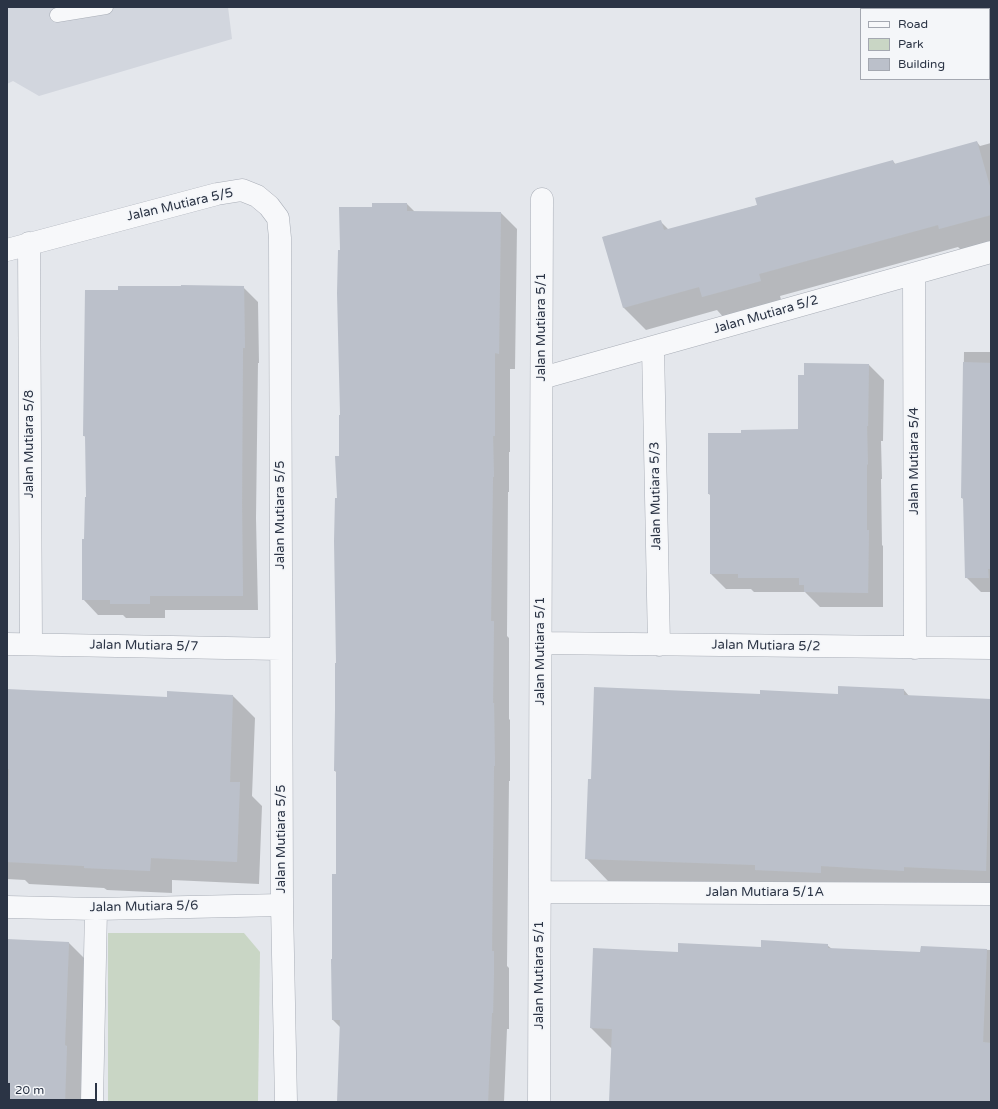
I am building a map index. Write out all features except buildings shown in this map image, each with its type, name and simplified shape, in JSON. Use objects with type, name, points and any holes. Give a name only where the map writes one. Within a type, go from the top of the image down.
[{"type":"street","name":"Jalan Mutiara 5/5","points":[[7,250],[217,194],[242,190],[257,196],[269,206],[278,218],[280,246],[282,905],[286,1102]]},
{"type":"street","name":"Jalan Mutiara 5/1","points":[[539,1102],[542,199]]},
{"type":"street","name":"Jalan Mutiara 5/8","points":[[29,243],[31,644]]},
{"type":"street","name":"Jalan Mutiara 5/2","points":[[542,378],[991,252]]},
{"type":"street","name":"Jalan Mutiara 5/4","points":[[914,274],[915,648]]},
{"type":"street","name":"Jalan Mutiara 5/3","points":[[653,347],[659,645]]},
{"type":"street","name":"Jalan Mutiara 5/2","points":[[541,643],[991,648]]},
{"type":"street","name":"Jalan Mutiara 5/7","points":[[7,644],[281,649]]},
{"type":"street","name":"Jalan Mutiara 5/1A","points":[[540,892],[991,894]]},
{"type":"street","name":"Jalan Mutiara 5/6","points":[[7,907],[96,909],[282,905]]},
{"type":"street","points":[[92,1102],[96,909]]},
{"type":"lane","points":[[57,15],[106,7]]},
{"type":"shaded area","points":[[7,7],[228,7],[232,39],[39,96],[13,81],[7,84]]},
{"type":"green space","points":[[108,933],[244,933],[260,952],[258,1102],[108,1102]]}]
